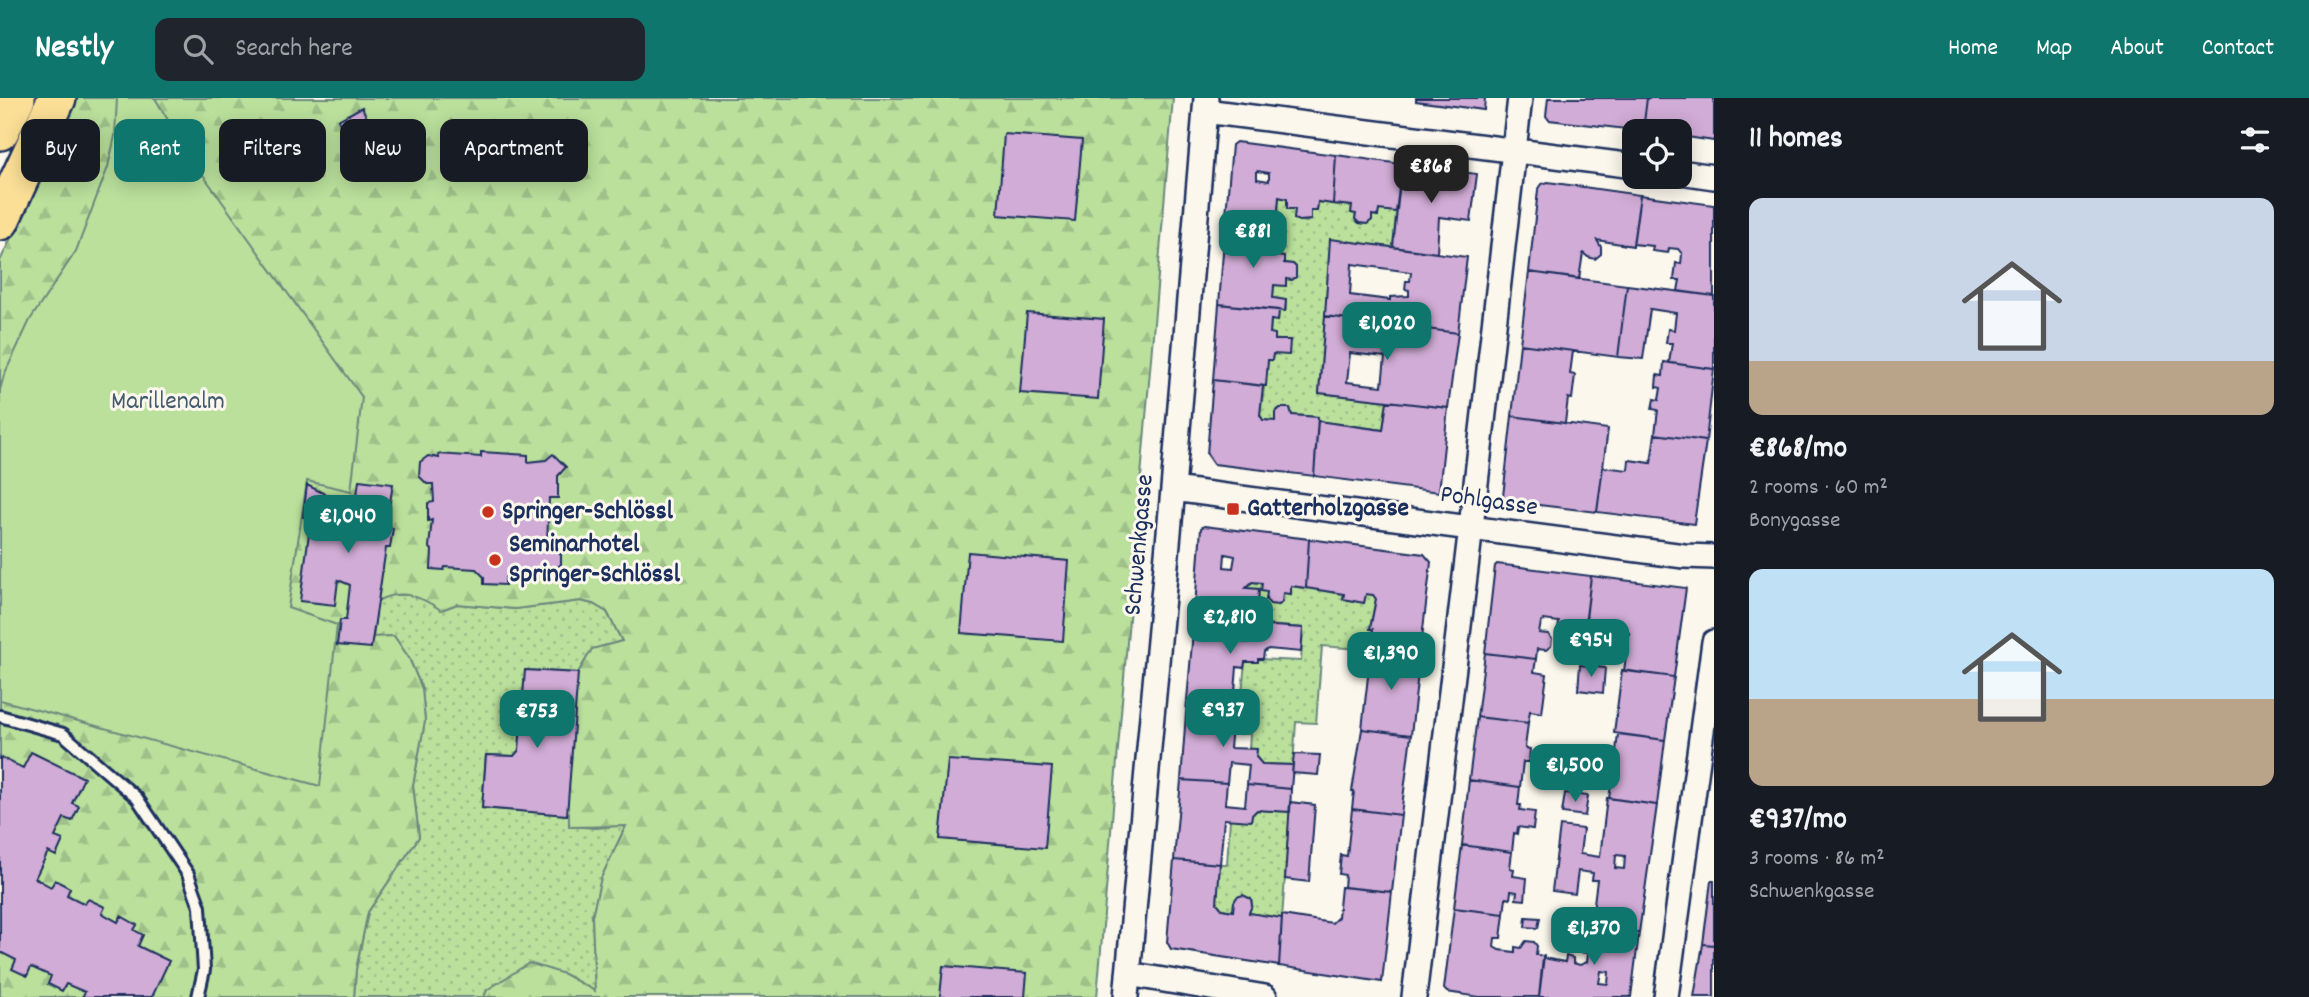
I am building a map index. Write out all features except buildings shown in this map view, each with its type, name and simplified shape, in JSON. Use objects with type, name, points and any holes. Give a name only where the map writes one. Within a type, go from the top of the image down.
[{"type":"main road","points":[[0,131],[16,98]]},
{"type":"main road","points":[[0,220],[57,98]]},
{"type":"street","points":[[1414,997],[1520,98]]},
{"type":"street","points":[[1205,104],[1622,164]]},
{"type":"street","name":"Schwenkgasse","points":[[1126,997],[1205,104]]},
{"type":"street","points":[[1692,174],[1714,177]]},
{"type":"street","name":"Pohlgasse","points":[[1173,489],[1684,556],[1714,557]]},
{"type":"street","points":[[1666,997],[1714,642]]},
{"type":"street","points":[[1128,974],[1265,997]]},
{"type":"lane","points":[[0,716],[63,734],[137,799],[188,874],[200,906],[204,970],[198,997]]},
{"type":"green space","points":[[77,98],[1173,98],[1097,997],[484,997],[487,990],[529,963],[564,974],[595,991],[592,916],[601,878],[626,826],[569,827],[569,813],[567,815],[482,808],[486,755],[514,756],[519,750],[525,670],[578,673],[592,649],[622,641],[607,612],[581,601],[515,609],[457,604],[441,610],[426,601],[402,594],[377,601],[373,637],[394,636],[409,658],[422,689],[425,721],[413,785],[419,837],[368,912],[356,969],[354,997],[0,997],[0,261],[37,182],[100,182],[100,119],[67,119]]},
{"type":"green space","name":"Marillenalm","points":[[117,98],[155,98],[167,119],[116,119]]},
{"type":"green space","name":"Marillenalm","points":[[114,140],[114,182],[205,182],[205,178],[362,397],[351,491],[307,481],[288,608],[337,625],[320,786],[0,700],[0,390],[4,375],[30,320],[76,251],[108,167]]},
{"type":"green space","points":[[1279,197],[1287,199],[1287,209],[1295,209],[1294,219],[1306,222],[1311,220],[1311,211],[1317,211],[1318,202],[1352,206],[1351,213],[1356,214],[1355,219],[1359,223],[1367,224],[1372,220],[1372,215],[1378,216],[1379,210],[1396,212],[1393,247],[1331,240],[1319,392],[1387,401],[1383,430],[1318,421],[1318,417],[1292,415],[1289,408],[1280,408],[1275,413],[1275,421],[1263,420],[1260,415],[1268,360],[1272,360],[1273,354],[1290,341],[1275,340],[1270,333],[1271,320],[1278,320],[1279,310],[1286,310],[1286,300],[1273,298],[1274,285],[1286,286],[1286,279],[1292,280],[1296,277],[1296,267],[1284,263],[1284,257],[1276,256]]},
{"type":"green space","points":[[1252,582],[1262,583],[1267,592],[1266,600],[1270,604],[1279,605],[1283,593],[1290,594],[1291,586],[1344,594],[1343,599],[1364,602],[1366,594],[1373,595],[1376,599],[1370,628],[1373,629],[1371,650],[1322,646],[1316,723],[1296,722],[1293,765],[1262,764],[1256,757],[1257,749],[1249,749],[1250,734],[1231,733],[1234,704],[1241,704],[1245,662],[1257,662],[1258,659],[1301,661],[1303,628],[1243,623],[1245,605],[1250,606],[1251,601],[1258,601],[1259,589],[1246,588]]},
{"type":"green space","points":[[388,595],[419,595],[442,610],[457,604],[515,609],[581,601],[607,612],[622,641],[592,649],[578,673],[514,756],[486,755],[482,808],[570,813],[569,826],[596,828],[626,825],[601,878],[592,916],[595,992],[564,974],[487,990],[484,997],[354,997],[356,969],[368,912],[419,837],[413,785],[425,721],[422,689],[409,658],[394,636],[373,637],[377,601]]},
{"type":"green space","points":[[1257,810],[1290,812],[1282,918],[1249,913],[1251,899],[1243,895],[1237,897],[1233,911],[1222,909],[1217,903],[1220,864],[1227,864],[1230,819],[1252,815]]},
{"type":"place","name":"Gatterholzgasse","points":[[1233,509]]},
{"type":"place","name":"Springer-Schlössl","points":[[488,512]]},
{"type":"place","name":"Seminarhotel Springer-Schlössl","points":[[495,560]]}]
